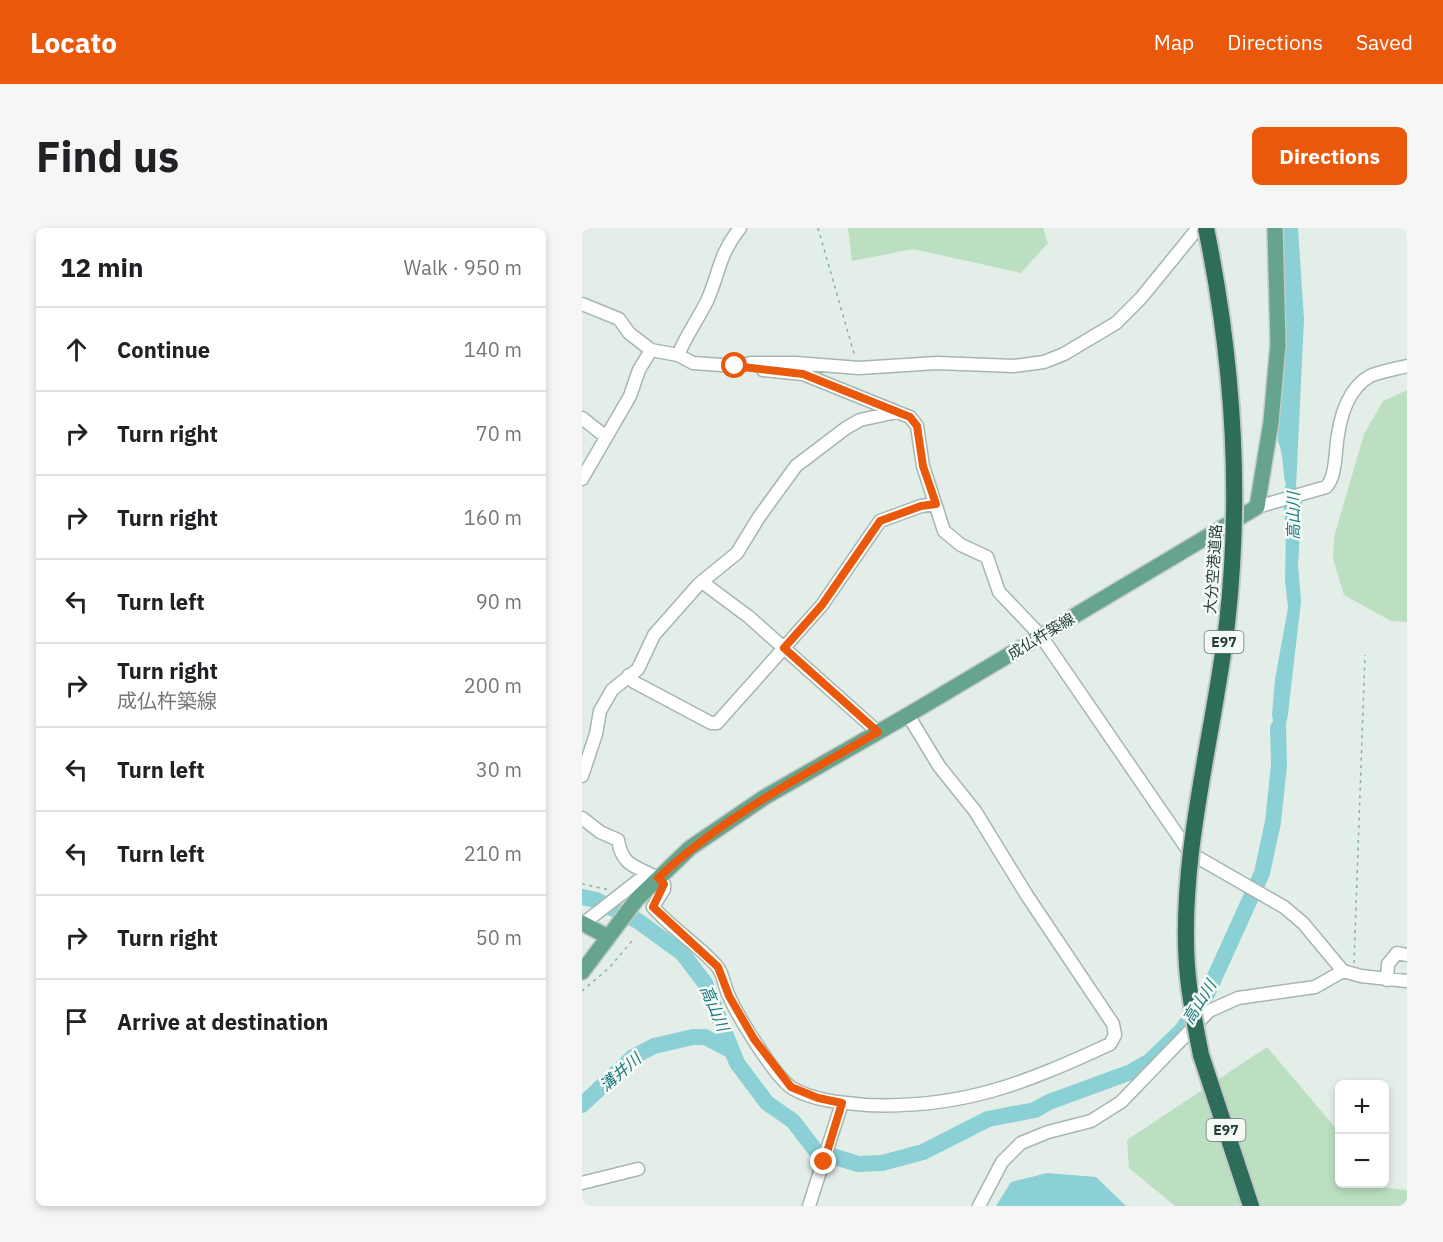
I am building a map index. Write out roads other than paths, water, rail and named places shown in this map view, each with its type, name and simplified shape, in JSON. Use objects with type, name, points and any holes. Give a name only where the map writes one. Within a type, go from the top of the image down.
[{"type":"highway","name":"大分空港道路","points":[[1206,228],[1223,313],[1233,415],[1234,525],[1227,624],[1193,841],[1187,913],[1187,964],[1201,1055],[1242,1206]]},
{"type":"highway","name":"大分空港道路","points":[[1201,1055],[1251,1206]]},
{"type":"main road","points":[[1263,505],[1278,344],[1275,228]]},
{"type":"main road","name":"成仏杵築線","points":[[582,972],[653,876],[765,797],[1263,505]]},
{"type":"main road","points":[[586,921],[611,932]]},
{"type":"street","points":[[678,355],[689,328],[706,302],[728,243],[740,228]]},
{"type":"street","points":[[735,366],[752,363],[796,363],[859,368],[937,363],[1014,366],[1044,362],[1064,354],[1116,322],[1141,298],[1198,228]]},
{"type":"street","points":[[582,304],[619,319],[629,333],[651,351],[678,355],[693,363],[803,374],[910,417],[917,426],[923,466],[944,531],[960,545],[987,557],[999,592],[1041,636],[1190,853],[1268,897],[1303,923],[1344,971],[1361,976],[1407,981]]},
{"type":"street","points":[[582,479],[630,396],[639,370],[651,351]]},
{"type":"street","points":[[1263,505],[1321,489],[1330,483],[1341,418],[1359,386],[1375,375],[1407,366]]},
{"type":"street","points":[[582,776],[596,734],[600,711],[612,690],[638,669],[654,635],[702,582],[737,553],[759,517],[796,466],[860,420],[897,412]]},
{"type":"street","points":[[582,418],[606,437]]},
{"type":"street","points":[[629,675],[634,681],[711,723],[717,723],[822,605],[880,521],[921,506],[936,504]]},
{"type":"street","points":[[702,582],[784,648],[878,732]]},
{"type":"street","points":[[582,818],[600,832],[618,840],[620,854],[626,861],[664,884],[664,889],[653,907],[718,967],[729,996],[778,1073],[796,1090],[842,1103],[891,1106],[929,1103],[1000,1090],[1033,1079],[1110,1044],[1114,1035],[1113,1024],[1026,894],[975,811],[939,766],[908,715]]},
{"type":"street","points":[[586,921],[621,894],[653,876]]},
{"type":"street","points":[[1387,980],[1388,964],[1397,953],[1407,955]]},
{"type":"street","points":[[979,1206],[1002,1162],[1021,1143],[1048,1132],[1091,1121],[1122,1102],[1209,1011],[1238,998],[1315,987],[1344,971]]},
{"type":"street","points":[[809,1206],[842,1103]]},
{"type":"street","points":[[582,1183],[638,1169]]},
{"type":"water","points":[[1283,228],[1298,228],[1304,319],[1296,487],[1302,501],[1298,565],[1301,601],[1288,714],[1279,759],[1272,715],[1275,679],[1288,608],[1285,581],[1286,528],[1282,495],[1286,485],[1278,441]]},
{"type":"water","points":[[1047,1173],[1096,1177],[1126,1206],[996,1206],[1011,1182]]},
{"type":"waterway","name":"高山川","points":[[582,897],[596,900],[638,921],[682,953],[705,983],[737,1063],[767,1103],[793,1121],[816,1151],[858,1164],[882,1163],[923,1152],[988,1119],[1035,1110],[1049,1102],[1131,1072],[1150,1061],[1182,1030],[1207,994],[1262,873],[1273,822],[1279,765],[1278,728]]},
{"type":"waterway","name":"溝井川","points":[[582,1105],[633,1057],[654,1046],[693,1037],[705,1037],[730,1050]]}]
